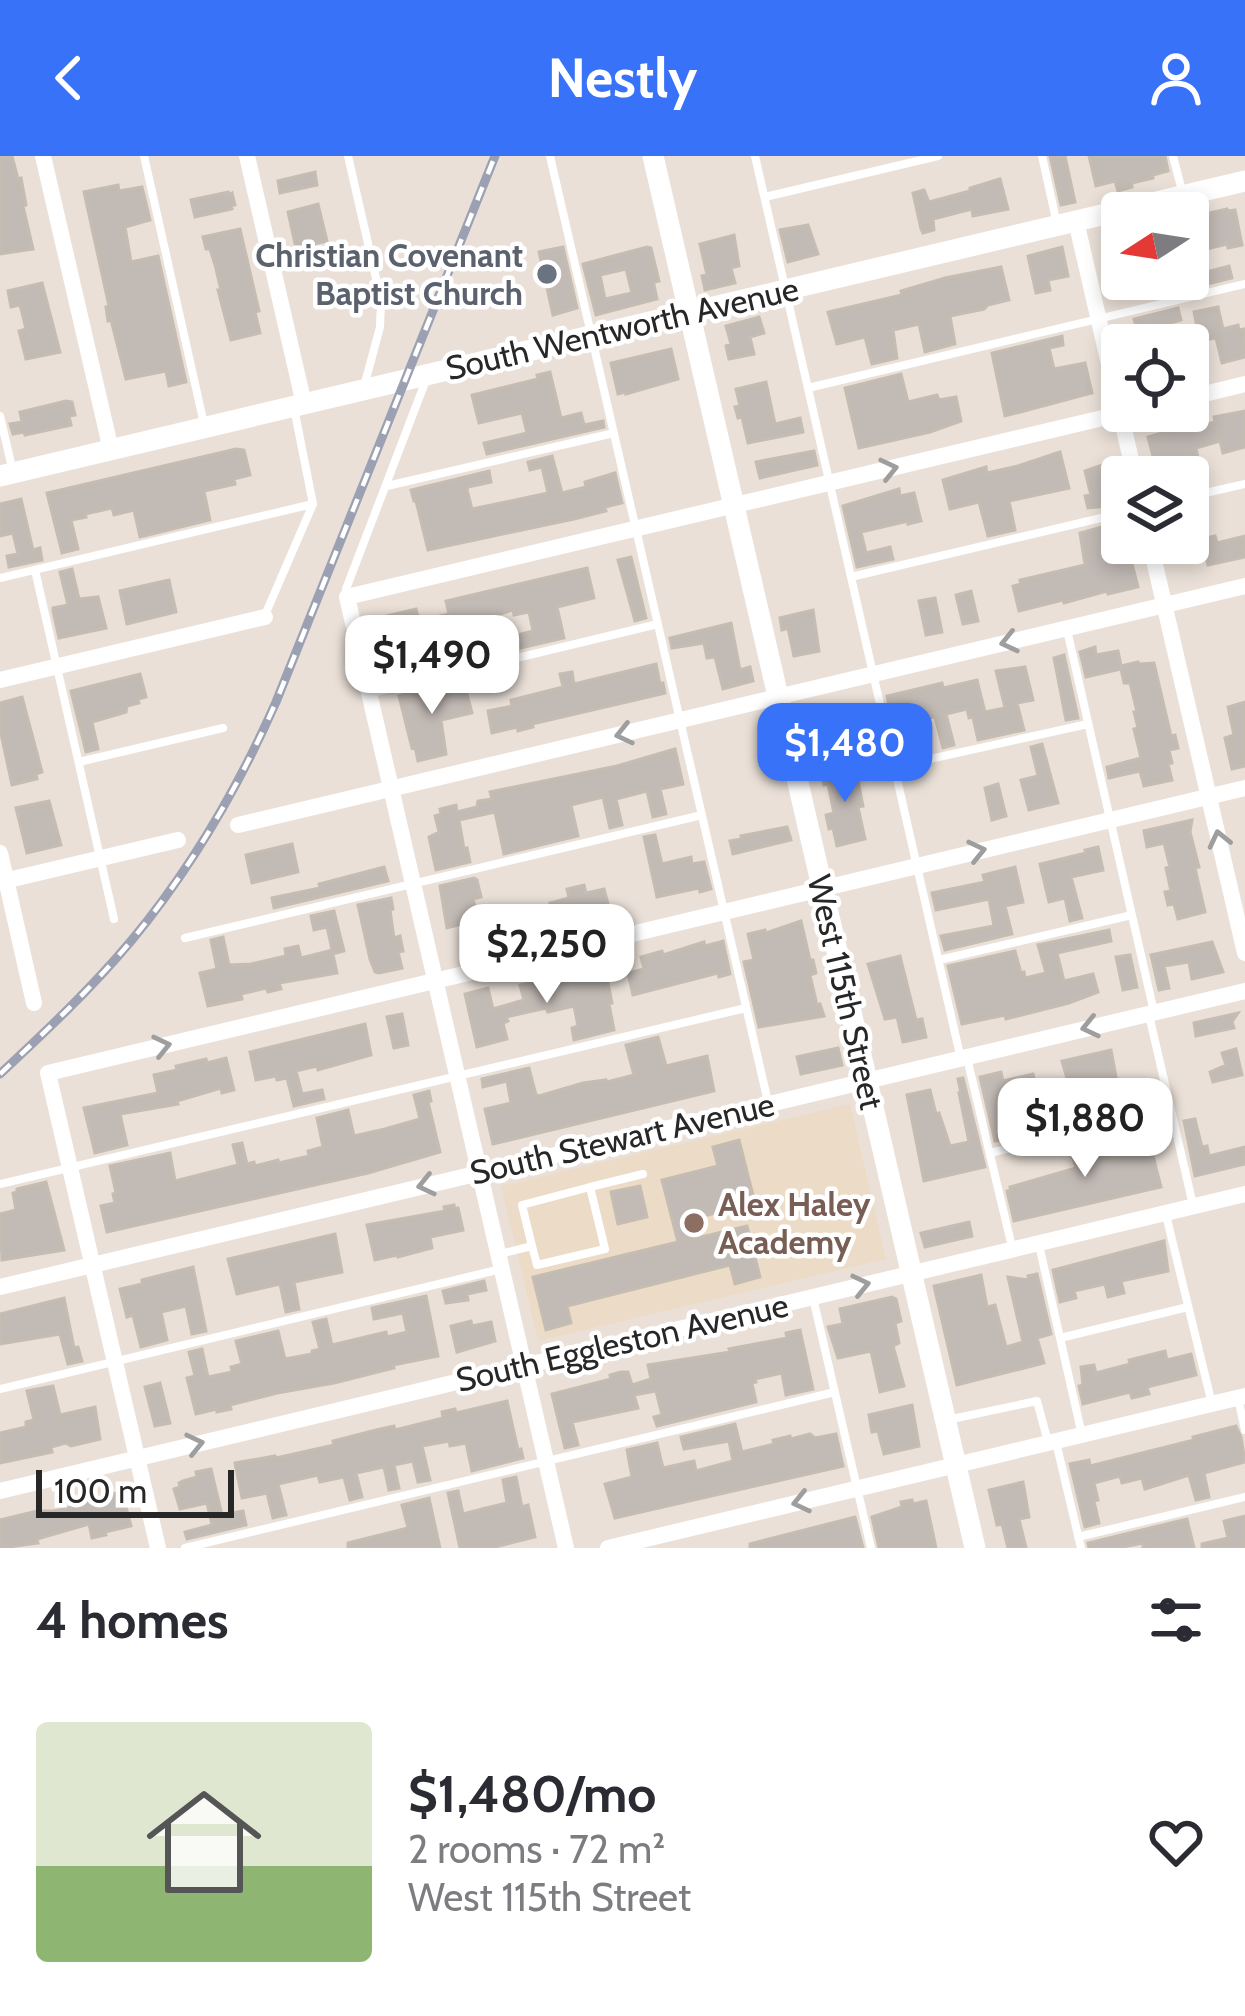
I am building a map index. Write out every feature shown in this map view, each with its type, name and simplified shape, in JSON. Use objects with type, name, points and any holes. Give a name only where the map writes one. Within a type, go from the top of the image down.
[{"type":"street","points":[[43,156],[111,450]]},
{"type":"street","points":[[247,156],[299,405]]},
{"type":"street","name":"West 115th Street","points":[[653,156],[975,1548]]},
{"type":"street","name":"South Wentworth Avenue","points":[[1200,192],[1245,181]]},
{"type":"street","name":"South Wentworth Avenue","points":[[7,475],[1101,215]]},
{"type":"street","points":[[1067,223],[1101,329]]},
{"type":"street","points":[[1209,393],[1245,384]]},
{"type":"street","points":[[566,1548],[347,597],[1101,418]]},
{"type":"street","points":[[1155,564],[1245,953]]},
{"type":"street","points":[[238,825],[1245,586]]},
{"type":"street","points":[[0,680],[265,617]]},
{"type":"street","points":[[158,1548],[48,1073],[1245,788]]},
{"type":"street","points":[[3,882],[178,840]]},
{"type":"street","points":[[0,853],[34,1003]]},
{"type":"street","name":"South Stewart Avenue","points":[[0,1286],[1245,991]]},
{"type":"street","name":"South Eggleston Avenue","points":[[0,1491],[1245,1194]]},
{"type":"street","points":[[608,1548],[1241,1397]]},
{"type":"lane","points":[[145,156],[205,428]]},
{"type":"lane","points":[[348,156],[381,300],[380,327],[364,390]]},
{"type":"lane","points":[[550,156],[769,1103]]},
{"type":"lane","points":[[755,156],[938,960],[1012,1250]]},
{"type":"lane","points":[[764,197],[938,156]]},
{"type":"lane","points":[[1042,156],[1067,223]]},
{"type":"lane","points":[[1174,156],[1182,192]]},
{"type":"lane","points":[[808,388],[1245,284]]},
{"type":"lane","points":[[347,597],[346,589],[428,374]]},
{"type":"lane","points":[[265,617],[313,504],[299,405]]},
{"type":"lane","points":[[0,416],[7,475]]},
{"type":"lane","points":[[386,486],[614,433]]},
{"type":"lane","points":[[1209,492],[1245,484]]},
{"type":"lane","points":[[0,578],[313,504]]},
{"type":"lane","points":[[851,578],[1101,518]]},
{"type":"lane","points":[[35,570],[114,919]]},
{"type":"lane","points":[[370,694],[658,624]]},
{"type":"lane","points":[[1066,628],[1193,1206]]},
{"type":"lane","points":[[895,767],[1088,724]]},
{"type":"lane","points":[[79,762],[223,728]]},
{"type":"lane","points":[[185,938],[702,815]]},
{"type":"lane","points":[[938,960],[1132,915]]},
{"type":"lane","points":[[0,1184],[746,1008]]},
{"type":"lane","points":[[990,1153],[1171,1109]]},
{"type":"lane","points":[[590,1187],[605,1249],[537,1265],[522,1205],[590,1187],[643,1174]]},
{"type":"lane","points":[[1165,1213],[1212,1404]]},
{"type":"lane","points":[[1039,1243],[1082,1435]]},
{"type":"lane","points":[[0,1389],[501,1262],[532,1246]]},
{"type":"lane","points":[[812,1297],[871,1548]]},
{"type":"lane","points":[[1060,1338],[1188,1307]]},
{"type":"lane","points":[[184,1548],[835,1392]]},
{"type":"lane","points":[[1241,1397],[1245,1430]]},
{"type":"lane","points":[[945,1420],[1037,1401],[1079,1543],[1245,1497]]},
{"type":"shaded area","name":"Alex Haley Academy","points":[[850,1104],[886,1259],[538,1341],[501,1186]]},
{"type":"building","points":[[0,156],[12,156],[21,178],[33,249],[0,254]]},
{"type":"building","points":[[1050,156],[1065,156],[1075,202],[1061,205]]},
{"type":"building","points":[[1089,156],[1165,156],[1168,171],[1118,191],[1115,181],[1096,186]]},
{"type":"building","points":[[315,172],[317,185],[280,193],[278,181]]},
{"type":"building","points":[[1000,179],[1008,209],[973,216],[972,209],[933,219],[934,230],[923,233],[913,193],[924,190],[929,202]]},
{"type":"building","points":[[118,185],[119,191],[142,187],[150,220],[125,227],[131,262],[158,256],[186,382],[169,386],[166,371],[126,379],[108,321],[109,306],[84,192]]},
{"type":"building","points":[[228,192],[235,205],[232,209],[195,217],[191,200]]},
{"type":"building","points":[[318,204],[327,241],[296,248],[288,212]]},
{"type":"building","points":[[1235,210],[1242,245],[1209,248],[1209,213]]},
{"type":"building","points":[[808,225],[818,254],[788,262],[780,230]]},
{"type":"building","points":[[240,229],[260,333],[231,340],[215,265],[203,237]]},
{"type":"building","points":[[734,235],[739,266],[731,268],[735,283],[705,290],[702,276],[707,275],[700,244]]},
{"type":"building","points":[[563,247],[577,308],[553,315],[539,252]]},
{"type":"building","points":[[1062,247],[1068,276],[1048,280],[1050,290],[1036,293],[1028,256]]},
{"type":"building","points":[[651,248],[659,281],[654,282],[657,299],[596,315],[583,264]],"holes":[[[626,269],[632,293],[605,299],[600,275]]]},
{"type":"building","points":[[1229,266],[1232,278],[1209,284],[1209,271]]},
{"type":"building","points":[[1001,267],[1009,300],[950,316],[955,344],[925,352],[919,324],[893,330],[897,358],[872,364],[865,337],[837,344],[828,312]]},
{"type":"building","points":[[42,283],[60,352],[26,359],[19,331],[26,329],[20,305],[11,307],[8,291]]},
{"type":"building","points":[[1218,307],[1223,329],[1238,325],[1239,330],[1244,329],[1245,357],[1222,363],[1216,338],[1209,339],[1209,324],[1196,324],[1194,312]]},
{"type":"building","points":[[1178,308],[1181,320],[1135,324],[1134,319]]},
{"type":"building","points":[[759,317],[764,333],[750,337],[754,354],[729,359],[726,326]]},
{"type":"building","points":[[1062,336],[1063,345],[1049,348],[1054,369],[1085,363],[1092,393],[1005,416],[992,353]]},
{"type":"building","points":[[671,349],[678,379],[618,394],[611,363]]},
{"type":"building","points":[[550,372],[561,418],[581,413],[584,425],[603,421],[604,427],[487,454],[484,443],[527,433],[522,413],[479,423],[472,395]]},
{"type":"building","points":[[901,374],[908,402],[937,395],[939,400],[956,397],[961,421],[859,448],[845,388]]},
{"type":"building","points":[[766,382],[775,424],[800,418],[803,432],[748,443],[735,407],[740,406],[736,389]]},
{"type":"building","points":[[72,402],[75,415],[69,416],[71,425],[13,434],[10,424],[22,422],[20,412]]},
{"type":"building","points":[[1245,411],[1245,447],[1223,453],[1220,441],[1196,448],[1198,456],[1153,456],[1148,437],[1165,432],[1209,432],[1214,417]]},
{"type":"building","points":[[244,450],[250,475],[204,491],[210,520],[140,537],[134,510],[114,515],[112,508],[85,514],[71,520],[78,549],[62,553],[47,493]]},
{"type":"building","points":[[814,451],[817,465],[760,478],[756,462]]},
{"type":"building","points":[[1060,452],[1069,488],[1009,501],[1015,530],[988,536],[979,502],[950,509],[943,480],[986,467],[987,473],[1018,466]]},
{"type":"building","points":[[552,456],[562,493],[615,473],[622,503],[574,519],[428,550],[411,490],[489,471],[491,482],[468,487],[472,509],[548,493],[542,467],[530,470],[528,462]]},
{"type":"building","points":[[1101,465],[1101,507],[1088,508],[1085,496],[1091,495],[1085,471]]},
{"type":"building","points":[[899,489],[900,496],[914,493],[921,521],[861,532],[866,553],[890,547],[893,559],[857,567],[843,506]]},
{"type":"building","points":[[21,499],[33,550],[40,548],[42,560],[9,567],[7,556],[18,554],[13,533],[0,536],[0,504]]},
{"type":"building","points":[[1101,527],[1101,564],[1132,564],[1138,587],[1019,611],[1013,586],[1021,584],[1020,580],[1085,565],[1080,533]]},
{"type":"building","points":[[1215,536],[1217,543],[1245,536],[1245,557],[1208,565],[1209,537]]},
{"type":"building","points":[[631,557],[646,618],[635,621],[618,560]]},
{"type":"building","points":[[587,568],[594,598],[557,607],[564,638],[508,651],[506,638],[533,631],[529,612],[514,615],[513,610],[443,631],[445,637],[428,641],[429,671],[397,678],[382,617],[416,609],[419,621],[449,614],[446,601]]},
{"type":"building","points":[[72,569],[79,599],[98,597],[106,628],[59,638],[53,608],[68,605],[60,572]]},
{"type":"building","points":[[169,580],[176,612],[127,624],[120,591]]},
{"type":"building","points":[[971,591],[978,621],[963,624],[956,595]]},
{"type":"building","points":[[935,598],[942,632],[926,635],[919,601]]},
{"type":"building","points":[[813,610],[819,651],[794,656],[788,628],[782,630],[780,618]]},
{"type":"building","points":[[731,623],[740,670],[750,667],[753,681],[723,689],[715,657],[707,658],[704,643],[672,648],[670,638]]},
{"type":"building","points":[[1095,647],[1096,655],[1118,651],[1121,666],[1154,663],[1178,748],[1169,750],[1172,780],[1144,786],[1140,771],[1109,778],[1107,767],[1141,758],[1134,729],[1138,728],[1137,712],[1121,669],[1086,677],[1080,652]]},
{"type":"building","points":[[1064,655],[1078,718],[1066,720],[1054,658]]},
{"type":"building","points":[[656,664],[665,693],[518,731],[517,727],[492,733],[488,711],[563,687],[560,674],[572,672],[574,684]]},
{"type":"building","points":[[1025,667],[1033,700],[1017,703],[1024,730],[978,740],[967,709],[946,714],[954,745],[943,748],[935,717],[893,724],[887,696],[942,683],[943,688],[977,680],[985,712],[1005,708],[996,671]]},
{"type":"building","points":[[140,674],[146,697],[127,706],[126,712],[92,722],[98,749],[86,752],[71,691]]},
{"type":"building","points":[[464,683],[472,713],[441,720],[446,754],[418,761],[399,696]]},
{"type":"building","points":[[22,697],[42,772],[36,774],[37,779],[12,785],[0,729],[0,703]]},
{"type":"building","points":[[1245,702],[1245,766],[1232,769],[1225,738],[1234,735],[1228,707]]},
{"type":"building","points":[[840,705],[846,735],[819,740],[816,723],[805,726],[802,711]]},
{"type":"building","points":[[1042,744],[1058,803],[1029,810],[1021,780],[1038,776],[1031,747]]},
{"type":"building","points":[[675,749],[683,784],[660,789],[666,814],[653,817],[647,791],[616,799],[622,825],[610,828],[603,797],[571,805],[578,836],[504,854],[495,812],[459,820],[470,862],[436,870],[429,837],[439,832],[435,816],[441,814],[440,809],[456,805],[457,812],[477,807],[478,801],[492,799],[490,792]]},
{"type":"building","points":[[855,766],[865,839],[837,846],[826,815],[834,813],[822,773]]},
{"type":"building","points":[[998,784],[1006,816],[992,820],[985,788]]},
{"type":"building","points":[[49,801],[61,845],[27,853],[16,808]]},
{"type":"building","points":[[1192,820],[1190,832],[1199,867],[1195,868],[1205,912],[1178,919],[1165,892],[1171,891],[1164,843],[1147,847],[1144,831]]},
{"type":"building","points":[[787,827],[791,840],[733,854],[730,841]]},
{"type":"building","points":[[655,835],[662,864],[691,857],[692,864],[704,862],[711,889],[657,897],[644,837]]},
{"type":"building","points":[[292,844],[298,872],[252,883],[246,855]]},
{"type":"building","points":[[1098,847],[1103,870],[1071,877],[1082,918],[1070,921],[1065,898],[1049,902],[1040,864]]},
{"type":"building","points":[[384,867],[388,881],[274,908],[272,898]]},
{"type":"building","points":[[1015,867],[1023,902],[1005,906],[1012,934],[945,950],[941,936],[994,926],[989,899],[936,910],[932,893],[985,882],[983,875]]},
{"type":"building","points":[[474,878],[481,897],[473,899],[478,920],[447,928],[440,886]]},
{"type":"building","points":[[584,885],[586,893],[604,889],[611,915],[556,928],[550,903],[569,898],[567,889]]},
{"type":"building","points":[[391,898],[394,938],[400,936],[403,951],[398,952],[402,968],[379,973],[370,959],[358,905]]},
{"type":"building","points":[[334,911],[344,951],[333,954],[327,927],[314,930],[311,916]]},
{"type":"building","points":[[801,921],[816,973],[810,975],[817,1005],[824,1016],[759,1027],[744,962],[754,960],[748,934]]},
{"type":"building","points":[[1109,930],[1111,941],[1057,953],[1064,981],[1093,974],[1098,992],[1006,1019],[1005,1015],[962,1024],[948,966],[1015,951],[1025,978],[1046,973],[1038,945]]},
{"type":"building","points":[[223,937],[229,965],[286,956],[285,949],[298,946],[301,958],[332,950],[337,973],[279,983],[281,989],[268,992],[266,988],[208,1006],[200,973],[217,969],[211,940]]},
{"type":"building","points":[[723,941],[730,974],[633,995],[628,973],[644,969],[641,957]]},
{"type":"building","points":[[1212,942],[1223,972],[1192,979],[1189,962],[1164,966],[1169,988],[1159,990],[1151,955]]},
{"type":"building","points":[[1130,955],[1137,987],[1123,990],[1116,957]]},
{"type":"building","points":[[900,956],[916,1020],[922,1019],[926,1037],[903,1042],[897,1017],[885,1019],[868,964]]},
{"type":"building","points":[[605,968],[614,1030],[574,1040],[572,1028],[578,1026],[574,1006],[548,1012],[546,1008],[506,1017],[507,1039],[477,1047],[465,994],[488,988],[493,1009],[524,1000],[520,985]]},
{"type":"building","points":[[1238,1013],[1234,1028],[1196,1036],[1194,1023]]},
{"type":"building","points":[[402,1014],[408,1045],[394,1048],[387,1017]]},
{"type":"building","points":[[365,1024],[371,1055],[318,1070],[317,1066],[296,1071],[302,1094],[322,1090],[324,1099],[294,1106],[287,1078],[256,1080],[250,1052]]},
{"type":"building","points":[[658,1037],[666,1066],[707,1056],[714,1091],[493,1144],[485,1109],[511,1103],[507,1081],[483,1087],[482,1079],[529,1068],[539,1096],[583,1083],[607,1082],[634,1075],[626,1045]]},
{"type":"building","points":[[838,1048],[842,1065],[801,1074],[797,1057]]},
{"type":"building","points":[[1236,1049],[1242,1075],[1213,1082],[1210,1072],[1226,1065],[1222,1053]]},
{"type":"building","points":[[1111,1050],[1116,1077],[1100,1081],[1108,1115],[1096,1118],[1089,1092],[1072,1096],[1062,1061]]},
{"type":"building","points":[[226,1058],[234,1090],[222,1093],[221,1088],[178,1104],[120,1114],[127,1145],[95,1153],[84,1108],[158,1093],[154,1075],[177,1070],[176,1066]]},
{"type":"building","points":[[1001,1072],[1003,1081],[1033,1074],[1040,1103],[1002,1113],[1008,1139],[995,1141],[980,1077]]},
{"type":"building","points":[[963,1078],[985,1167],[924,1181],[907,1095],[930,1090],[950,1146],[969,1142],[959,1093],[958,1079]]},
{"type":"building","points":[[429,1091],[440,1152],[368,1173],[107,1232],[101,1206],[115,1203],[116,1193],[110,1166],[170,1153],[175,1181],[238,1165],[233,1145],[242,1143],[247,1164],[254,1162],[255,1166],[309,1156],[308,1151],[323,1147],[317,1118],[348,1110],[354,1136],[385,1129],[420,1119],[414,1095]]},
{"type":"building","points":[[1195,1119],[1209,1156],[1245,1147],[1245,1164],[1195,1176],[1184,1121]]},
{"type":"building","points":[[1106,1133],[1113,1158],[1152,1152],[1161,1187],[1014,1221],[1010,1187],[1076,1168],[1068,1142]]},
{"type":"building","points":[[739,1140],[755,1203],[688,1220],[693,1239],[747,1226],[760,1277],[735,1284],[730,1265],[567,1306],[571,1323],[546,1330],[533,1277],[678,1242],[662,1180],[718,1166],[713,1147]]},
{"type":"building","points":[[46,1182],[64,1250],[2,1260],[0,1214],[16,1210],[13,1193],[17,1189]]},
{"type":"building","points":[[640,1186],[647,1217],[618,1224],[611,1192]]},
{"type":"building","points":[[454,1205],[463,1230],[430,1237],[432,1248],[375,1260],[367,1225],[445,1211],[444,1207]]},
{"type":"building","points":[[969,1222],[972,1236],[925,1247],[921,1233]]},
{"type":"building","points":[[335,1234],[342,1272],[294,1282],[299,1309],[286,1312],[280,1284],[237,1294],[228,1259]]},
{"type":"building","points":[[1164,1241],[1168,1271],[1121,1281],[1124,1293],[1108,1297],[1105,1284],[1074,1291],[1076,1298],[1060,1302],[1053,1270]]},
{"type":"building","points":[[193,1267],[206,1331],[192,1334],[186,1306],[161,1312],[167,1340],[141,1347],[120,1289]]},
{"type":"building","points":[[1037,1274],[1051,1334],[1037,1338],[1044,1363],[957,1385],[934,1286],[981,1275],[987,1307],[995,1305],[1006,1347],[1023,1342],[1008,1277],[1029,1280],[1028,1276]]},
{"type":"building","points":[[484,1281],[486,1290],[467,1294],[468,1300],[446,1303],[443,1291]]},
{"type":"building","points":[[426,1296],[438,1356],[196,1414],[187,1378],[195,1376],[189,1352],[202,1349],[208,1377],[232,1372],[231,1367],[242,1364],[236,1341],[278,1331],[285,1359],[312,1354],[320,1349],[313,1322],[326,1319],[332,1345],[386,1332],[387,1337],[407,1332],[403,1313],[374,1319],[372,1308]]},
{"type":"building","points":[[892,1297],[901,1321],[895,1323],[899,1343],[893,1346],[904,1386],[880,1392],[871,1351],[838,1358],[828,1327],[843,1324],[840,1309]]},
{"type":"building","points":[[64,1298],[74,1348],[78,1347],[82,1361],[68,1364],[60,1334],[0,1344],[0,1314]]},
{"type":"building","points":[[471,1321],[472,1326],[491,1322],[495,1341],[457,1352],[451,1326]]},
{"type":"building","points":[[800,1330],[813,1389],[786,1395],[782,1373],[755,1379],[756,1402],[657,1426],[654,1417],[662,1415],[656,1391],[634,1395],[638,1408],[572,1422],[578,1445],[565,1448],[552,1394],[611,1379],[610,1375],[621,1372],[628,1372],[632,1385],[651,1379],[648,1365],[730,1352],[787,1338],[786,1333]]},
{"type":"building","points":[[1165,1351],[1167,1360],[1191,1354],[1196,1375],[1147,1387],[1149,1394],[1132,1398],[1130,1392],[1083,1404],[1081,1367],[1094,1365],[1096,1373]]},
{"type":"building","points":[[160,1383],[170,1423],[155,1426],[145,1387]]},
{"type":"building","points":[[53,1386],[60,1415],[95,1407],[100,1439],[66,1443],[51,1447],[52,1452],[0,1463],[0,1433],[26,1427],[26,1422],[34,1420],[27,1391]]},
{"type":"building","points":[[507,1401],[523,1458],[472,1471],[466,1443],[450,1446],[449,1441],[422,1446],[430,1480],[418,1482],[413,1461],[394,1465],[399,1488],[389,1490],[384,1467],[356,1473],[362,1497],[350,1500],[344,1477],[320,1482],[318,1475],[278,1484],[286,1515],[273,1518],[267,1493],[242,1498],[235,1463],[334,1445],[333,1441],[376,1430],[443,1418],[442,1412]]},
{"type":"building","points":[[912,1405],[919,1446],[884,1454],[869,1415]]},
{"type":"building","points":[[735,1424],[742,1452],[790,1436],[836,1434],[843,1466],[615,1518],[605,1484],[632,1477],[627,1450],[657,1443],[663,1468],[694,1461],[696,1471],[733,1461],[729,1441],[684,1449],[681,1437]]},
{"type":"building","points":[[1236,1426],[1245,1462],[1204,1473],[1209,1497],[1196,1500],[1189,1475],[1145,1489],[1142,1478],[1122,1483],[1120,1476],[1094,1483],[1099,1523],[1085,1527],[1070,1464],[1089,1460],[1090,1466]]},
{"type":"building","points":[[211,1469],[222,1515],[243,1511],[246,1525],[187,1539],[185,1532],[212,1525],[207,1503],[180,1509],[174,1489],[197,1477],[196,1472]]},
{"type":"building","points":[[516,1477],[535,1537],[491,1548],[460,1548],[448,1493],[458,1491],[463,1514],[507,1503],[503,1480]]},
{"type":"building","points":[[1023,1482],[1029,1517],[1019,1519],[1026,1548],[1008,1548],[989,1490]]},
{"type":"building","points":[[122,1492],[131,1526],[92,1538],[89,1524],[37,1539],[38,1543],[1,1548],[0,1520]]},
{"type":"building","points":[[429,1498],[440,1548],[348,1548],[348,1543],[408,1528],[402,1505]]},
{"type":"building","points":[[912,1500],[913,1504],[926,1501],[936,1548],[879,1548],[872,1517]]},
{"type":"building","points":[[1245,1516],[1245,1548],[1202,1548],[1202,1544],[1228,1538],[1224,1521]]},
{"type":"building","points":[[855,1517],[863,1548],[750,1548],[750,1544]]},
{"type":"building","points":[[1187,1519],[1194,1548],[1143,1548],[1143,1543],[1089,1548],[1088,1543]]},
{"type":"railway","points":[[0,1074],[131,941],[174,885],[246,766],[495,156]]},
{"type":"place","name":"Christian Covenant Baptist Church","points":[[547,274]]},
{"type":"place","name":"Alex Haley Academy","points":[[694,1223]]}]
